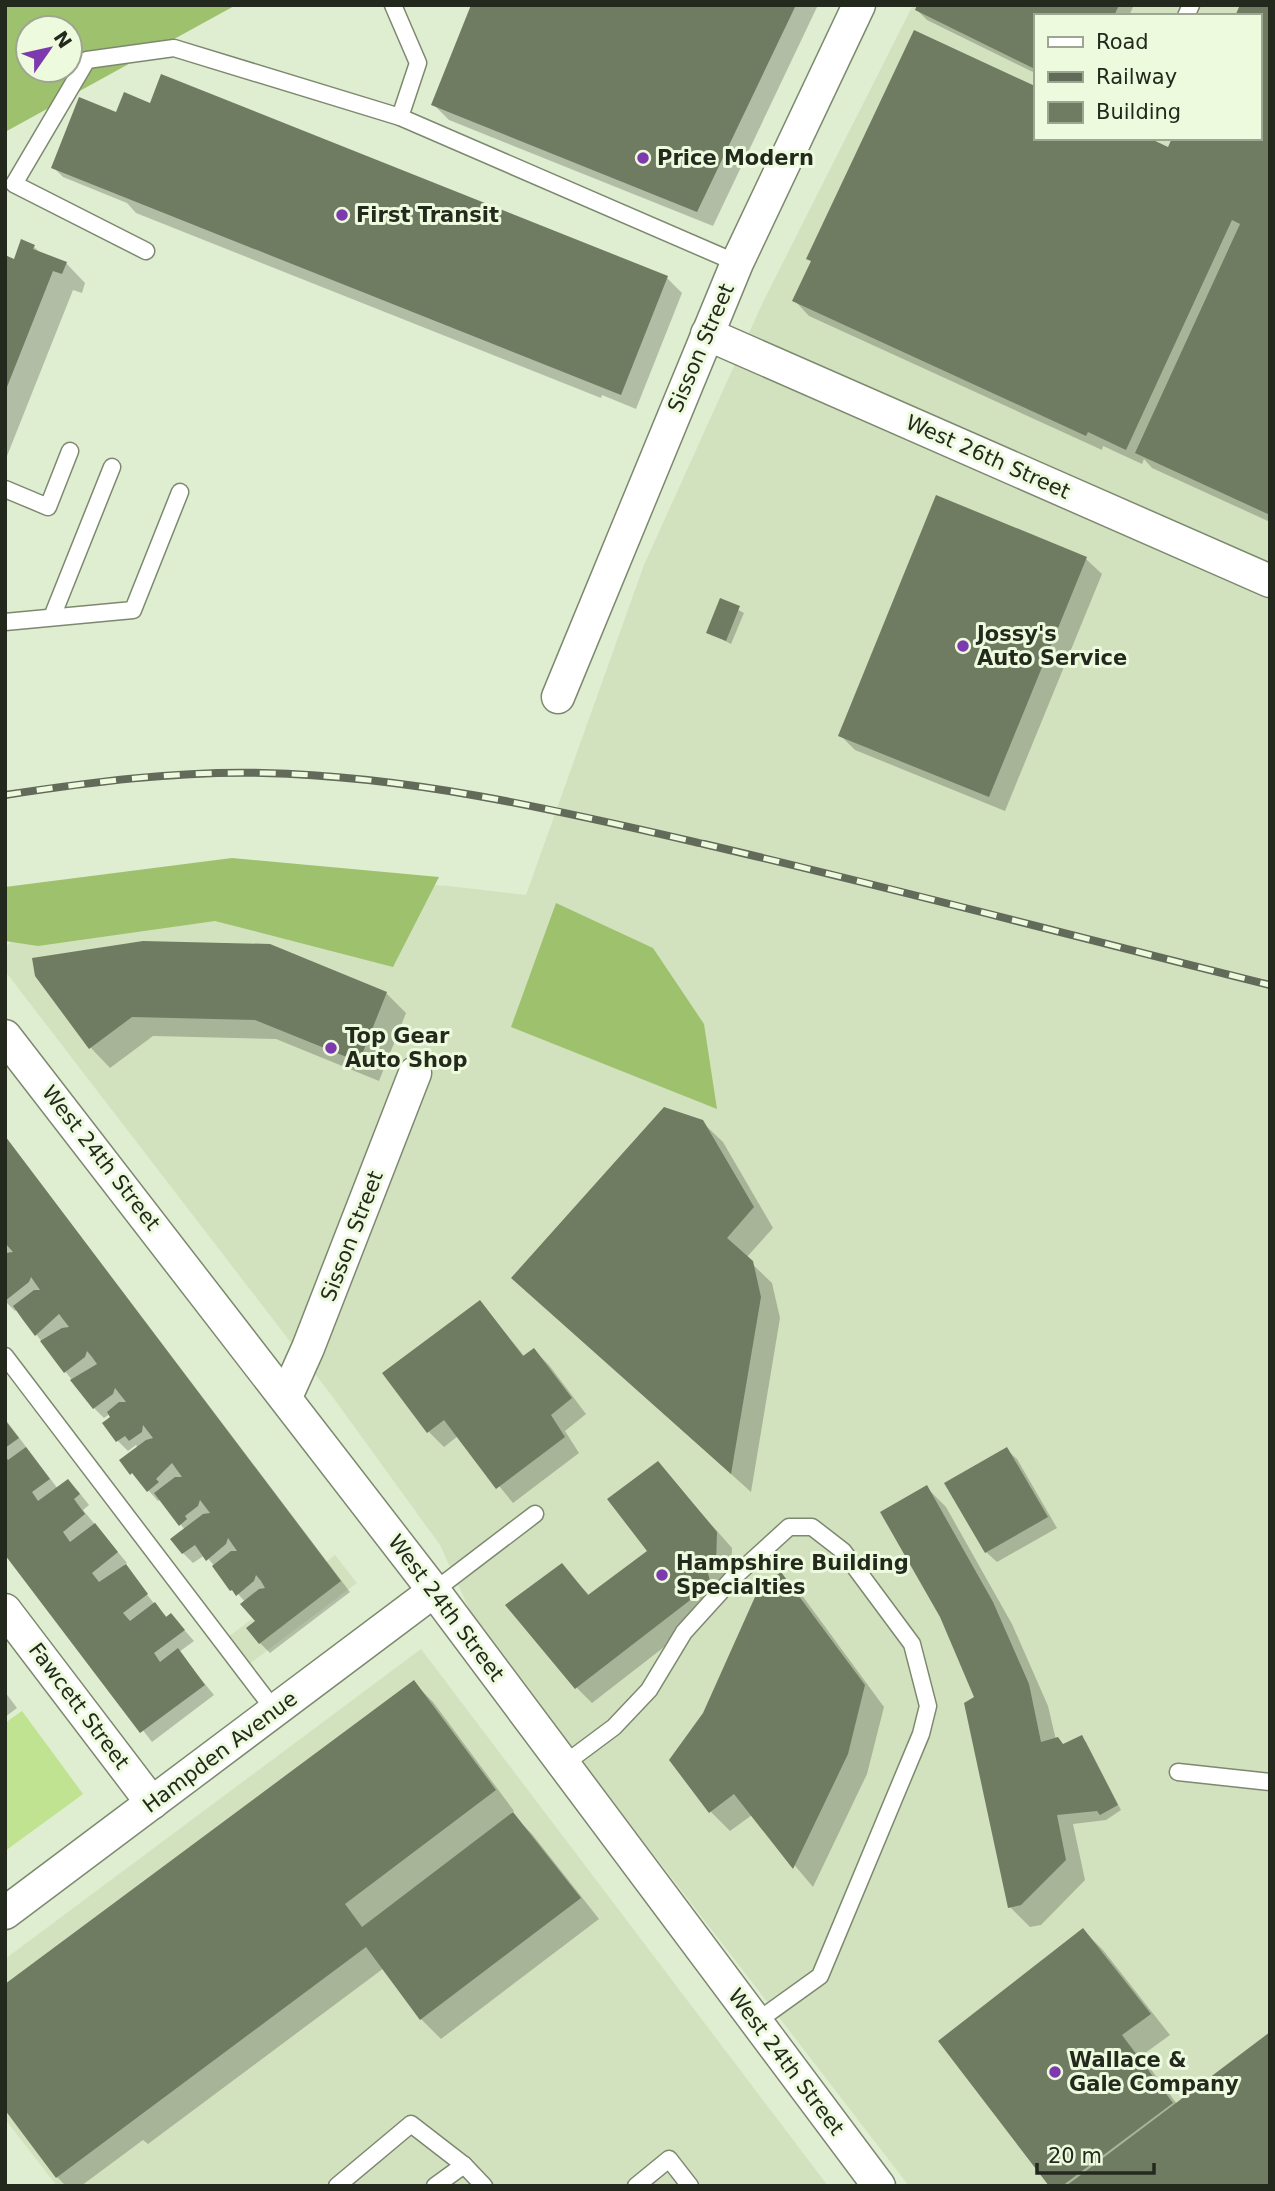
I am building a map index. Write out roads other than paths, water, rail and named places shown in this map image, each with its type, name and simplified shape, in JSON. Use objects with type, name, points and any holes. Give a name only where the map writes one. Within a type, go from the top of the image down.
[{"type":"street","name":"Sisson Street","points":[[558,697],[737,263],[859,5]]},
{"type":"street","name":"West 26th Street","points":[[707,334],[1267,572]]},
{"type":"street","name":"West 24th Street","points":[[5,1036],[286,1396],[879,2186]]},
{"type":"street","name":"Sisson Street","points":[[286,1396],[308,1348],[415,1073]]},
{"type":"street","name":"Hampden Avenue","points":[[9,1903],[152,1803],[434,1591]]},
{"type":"street","name":"Fawcett Street","points":[[5,1610],[152,1803]]},
{"type":"lane","points":[[393,5],[418,63],[400,117]]},
{"type":"lane","points":[[146,251],[9,188],[87,60],[174,48],[400,117],[737,263]]},
{"type":"lane","points":[[5,489],[48,507],[70,451]]},
{"type":"lane","points":[[52,617],[112,467]]},
{"type":"lane","points":[[5,622],[133,610],[180,492]]},
{"type":"lane","points":[[5,1356],[275,1711]]},
{"type":"lane","points":[[434,1591],[535,1514]]},
{"type":"lane","points":[[563,1765],[614,1727],[641,1699],[684,1632],[733,1578],[789,1527],[812,1527],[843,1551],[912,1644],[928,1706],[921,1734],[820,1976],[756,2022]]},
{"type":"lane","points":[[1178,1772],[1270,1782]]},
{"type":"lane","points":[[337,2186],[411,2124],[464,2165],[484,2186]]},
{"type":"lane","points":[[636,2186],[669,2160],[690,2186]]},
{"type":"lane","points":[[435,2186],[464,2165]]},
{"type":"railway","points":[[5,795],[134,778],[230,773],[319,776],[430,788],[595,819],[704,844],[1270,985]]},
{"type":"place","name":"Price Modern","points":[[643,158]]},
{"type":"place","name":"First Transit","points":[[342,215]]},
{"type":"place","name":"Jossy's Auto Service","points":[[963,646]]},
{"type":"place","name":"Top Gear Auto Shop","points":[[331,1048]]},
{"type":"place","name":"Hampshire Building Specialties","points":[[662,1575]]},
{"type":"place","name":"Wallace & Gale Company","points":[[1055,2072]]}]
